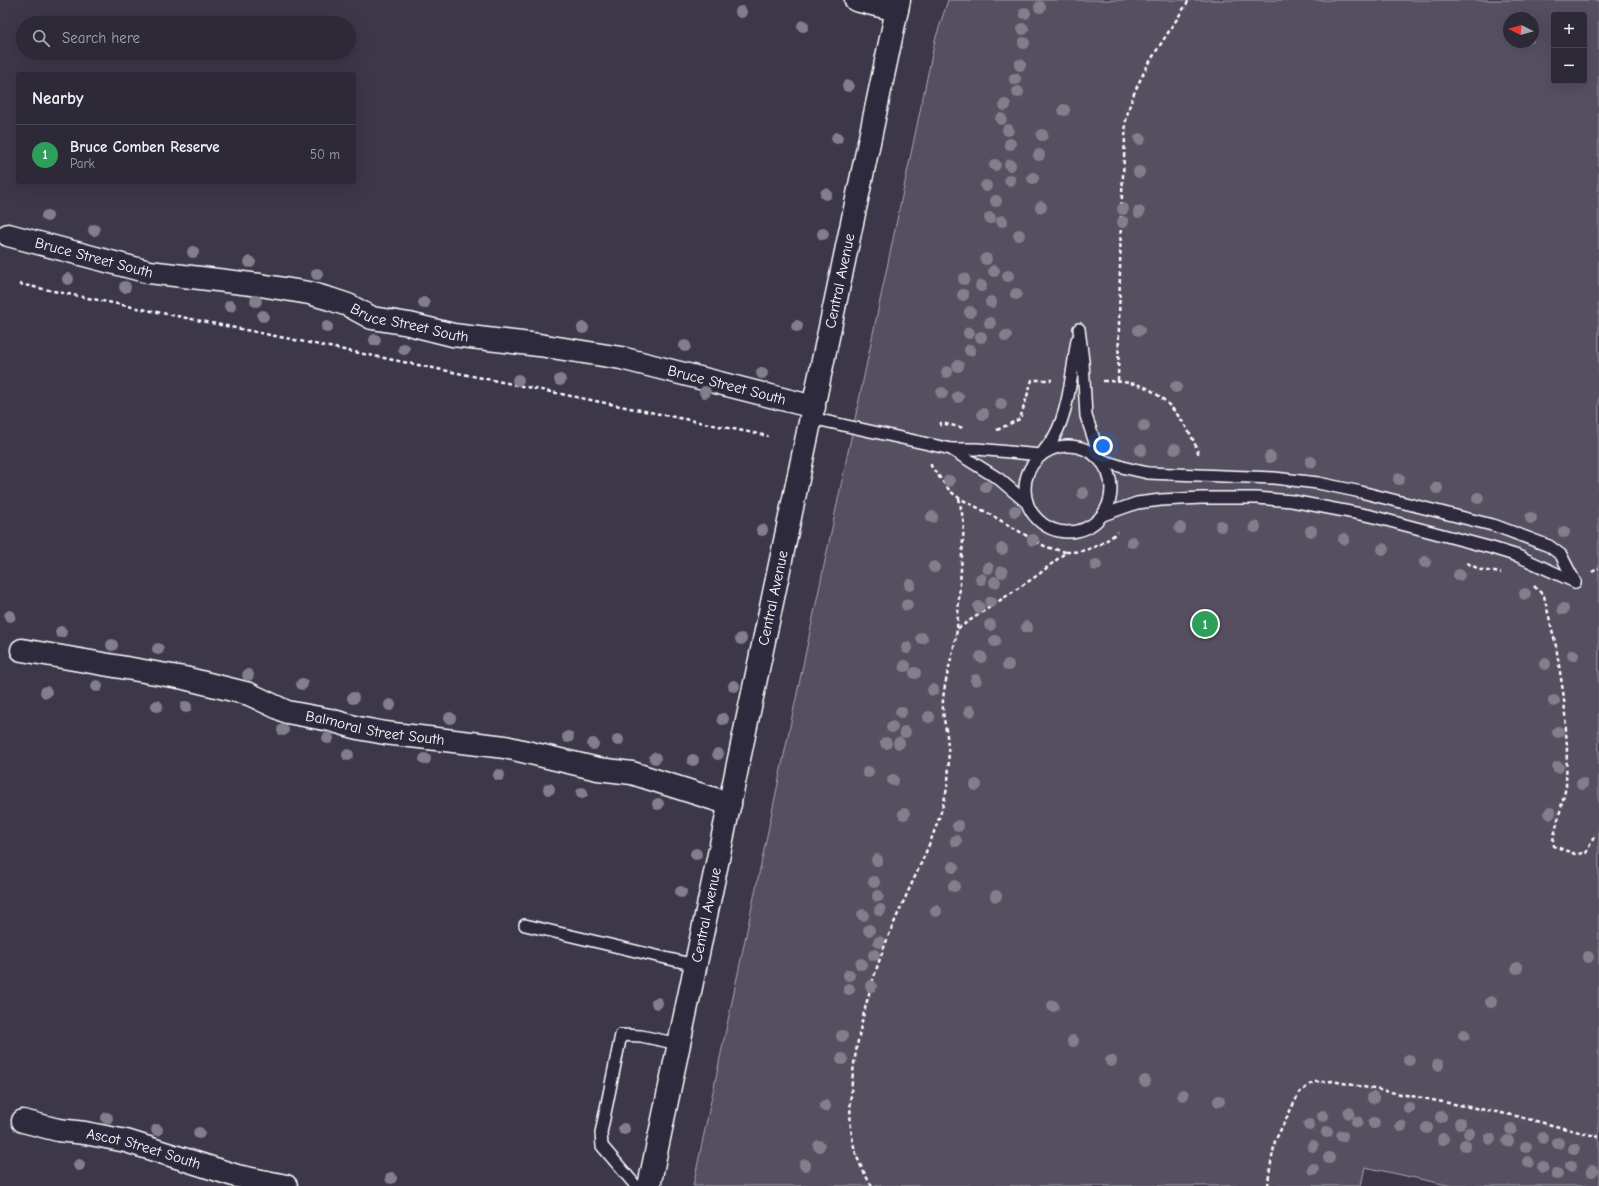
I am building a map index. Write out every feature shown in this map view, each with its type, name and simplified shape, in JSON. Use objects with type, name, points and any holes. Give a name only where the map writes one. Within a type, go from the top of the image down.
[{"type":"street","points":[[856,0],[899,3]]},
{"type":"street","name":"Central Avenue","points":[[649,1186],[899,3]]},
{"type":"street","name":"Bruce Street South","points":[[8,235],[149,272],[260,285],[308,293],[330,299],[372,318],[409,324],[446,334],[539,345],[621,358],[813,412]]},
{"type":"street","name":"Balmoral Street South","points":[[22,650],[184,678],[249,694],[287,712],[330,720],[358,728],[385,733],[505,747],[598,768],[632,773],[730,804]]},
{"type":"street","name":"Ascot Street South","points":[[23,1121],[58,1130],[126,1140],[238,1176],[286,1186]]},
{"type":"lane","points":[[1079,330],[1083,360],[1086,416],[1101,460],[1108,473],[1111,488],[1110,502],[1103,515],[1093,525],[1081,531],[1067,533],[1054,531],[1042,524],[1032,514],[1026,502],[1024,489],[1026,476],[1032,464],[1041,455],[1054,437],[1063,416],[1068,396],[1079,330]]},
{"type":"lane","points":[[813,412],[951,449],[977,449],[1041,455],[1053,448],[1066,446],[1079,447],[1091,452],[1101,460],[1148,473],[1274,478],[1318,483],[1361,492],[1488,524],[1549,546],[1562,555],[1574,582],[1518,556],[1492,548],[1371,516],[1292,501],[1249,498],[1160,500],[1137,503],[1103,515]]},
{"type":"lane","points":[[951,449],[999,479],[1026,502]]},
{"type":"lane","points":[[525,926],[695,965]]},
{"type":"lane","points":[[636,1186],[602,1146],[601,1141],[601,1133],[621,1036],[641,1036],[678,1044]]},
{"type":"path","points":[[1118,381],[1121,213],[1126,120],[1129,106],[1136,88],[1149,64],[1189,0]]},
{"type":"path","points":[[19,284],[768,436]]},
{"type":"path","points":[[931,466],[950,491],[958,498],[986,512],[1046,548],[1066,552],[1078,552],[1092,549],[1105,542],[1120,530]]},
{"type":"path","points":[[872,1186],[857,1158],[850,1122],[852,1081],[865,1006],[874,978],[890,931],[929,845],[940,816],[946,791],[949,753],[943,715],[943,700],[957,629],[964,524],[958,498]]},
{"type":"path","points":[[957,629],[1038,575],[1066,552]]},
{"type":"path","points":[[1461,560],[1481,570],[1502,573]]},
{"type":"path","points":[[1528,581],[1544,596],[1556,646],[1564,698],[1567,747],[1566,787],[1553,840],[1554,846],[1574,854],[1586,853],[1594,837]]},
{"type":"path","points":[[1268,1186],[1275,1141],[1299,1093],[1313,1082],[1332,1081],[1520,1117],[1599,1137]]},
{"type":"shaded area","points":[[948,0],[1599,0],[1599,1186],[1452,1186],[1365,1167],[1361,1186],[693,1186],[935,40]]},
{"type":"place","name":"Bruce Comben Reserve","points":[[1205,624]]}]
